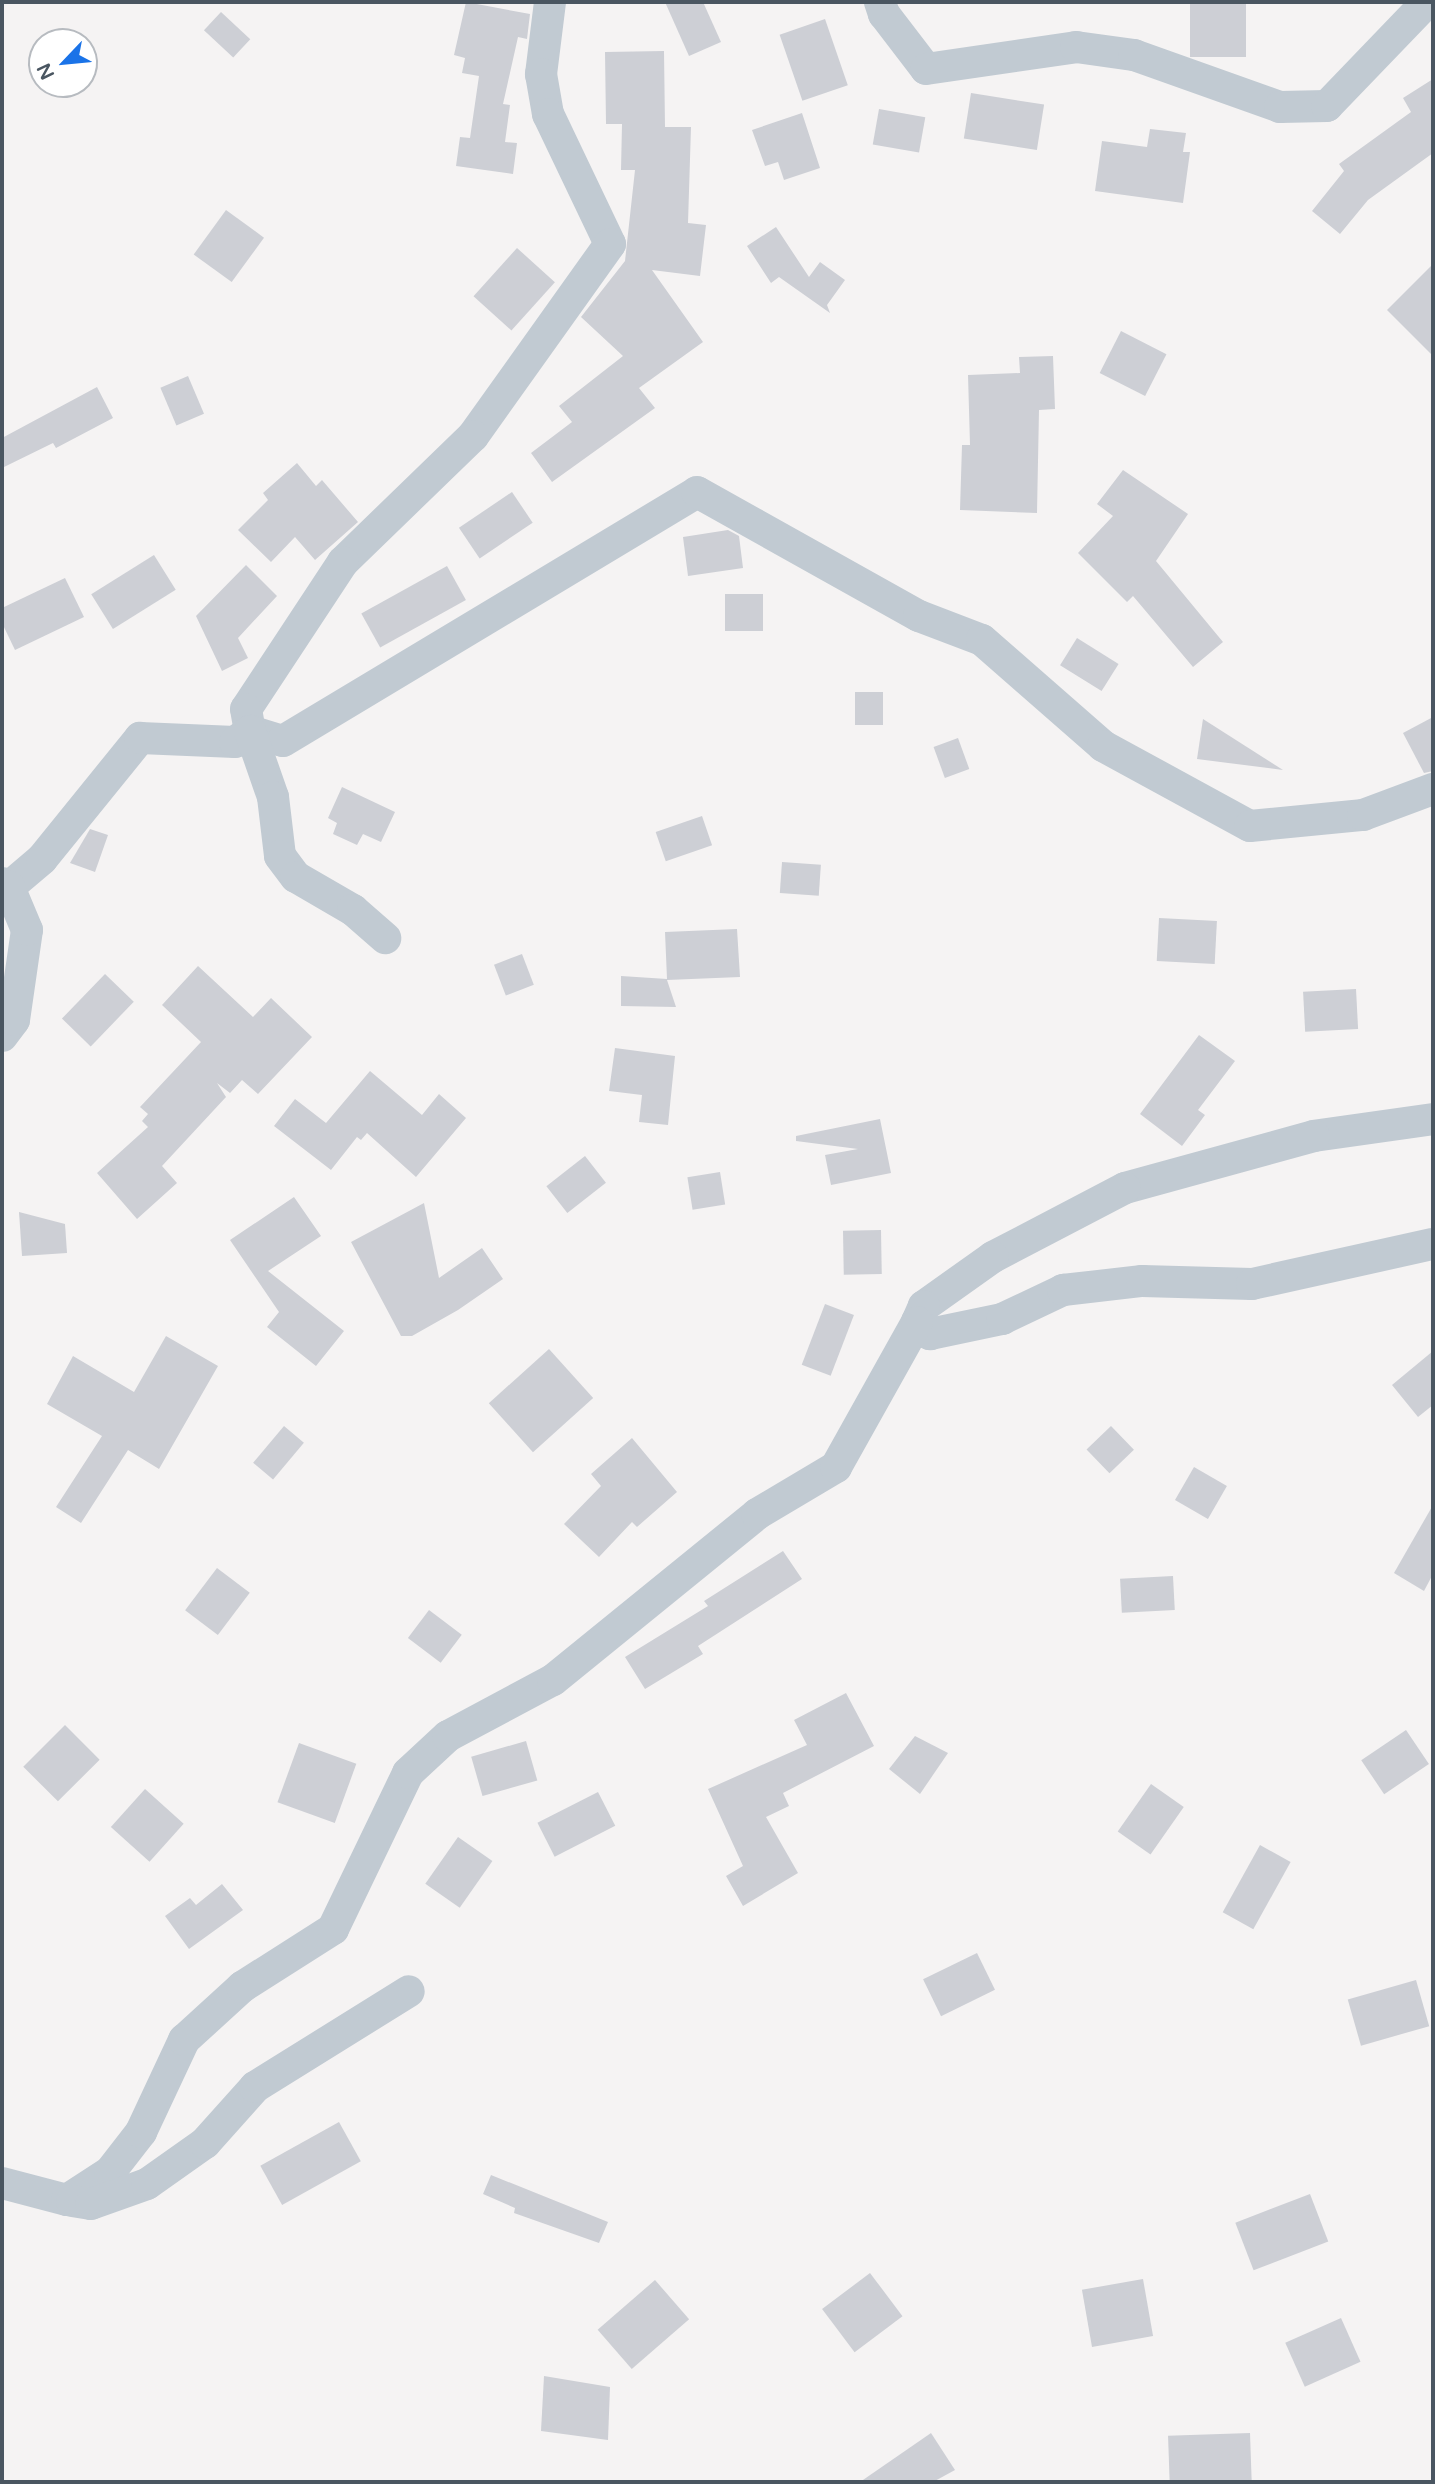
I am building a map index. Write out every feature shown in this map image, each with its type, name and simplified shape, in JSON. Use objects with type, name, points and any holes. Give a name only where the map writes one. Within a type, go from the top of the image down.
[{"type":"street","points":[[385,938],[353,910],[296,877],[280,856],[274,797],[250,731],[246,709],[343,562],[473,436],[610,244],[548,114],[541,74],[550,2]]},
{"type":"street","points":[[880,2],[884,14],[926,69],[1076,47],[1135,55],[1280,107],[1327,106],[1427,2]]},
{"type":"street","points":[[250,731],[283,741],[697,492],[919,616],[982,640],[1103,746],[1250,826],[1363,815],[1433,789]]},
{"type":"street","points":[[2,1036],[14,1020],[27,930],[6,885],[42,859],[140,738],[235,742],[250,731]]},
{"type":"street","points":[[67,2200],[110,2172],[141,2132],[184,2040],[242,1987],[333,1929],[408,1773],[448,1736],[553,1680],[757,1514],[836,1467],[924,1306],[993,1257],[1125,1188],[1314,1136],[1433,1119]]},
{"type":"street","points":[[916,1322],[930,1334],[1002,1319],[1063,1290],[1142,1281],[1252,1284],[1433,1244]]},
{"type":"street","points":[[2,2183],[91,2204],[147,2184],[205,2143],[255,2087],[409,1991]]},
{"type":"building","points":[[466,2],[530,14],[527,39],[518,37],[503,104],[510,105],[505,142],[517,143],[513,174],[456,166],[460,137],[470,138],[479,76],[462,73],[465,58],[454,55]]},
{"type":"building","points":[[665,2],[703,2],[721,42],[689,56]]},
{"type":"building","points":[[1190,2],[1246,2],[1246,57],[1190,57]]},
{"type":"building","points":[[221,12],[250,39],[233,58],[204,30]]},
{"type":"building","points":[[825,19],[848,85],[802,101],[780,35]]},
{"type":"building","points":[[664,51],[665,127],[691,127],[688,223],[706,225],[700,276],[652,270],[703,342],[639,388],[655,408],[552,482],[531,453],[572,422],[559,406],[623,356],[581,317],[625,261],[635,170],[621,170],[622,124],[606,124],[605,52]]},
{"type":"building","points":[[1433,79],[1433,153],[1368,200],[1340,234],[1312,211],[1344,171],[1339,164],[1411,112],[1403,98]]},
{"type":"building","points":[[971,93],[1044,105],[1037,150],[964,138]]},
{"type":"building","points":[[879,109],[925,117],[919,153],[873,144]]},
{"type":"building","points":[[802,113],[820,168],[784,180],[778,162],[765,166],[752,130]]},
{"type":"building","points":[[1150,129],[1186,133],[1183,152],[1190,152],[1183,203],[1095,191],[1102,141],[1147,147]]},
{"type":"building","points":[[226,210],[264,238],[232,282],[194,254]]},
{"type":"building","points":[[776,227],[809,277],[820,262],[845,280],[827,305],[830,313],[779,277],[771,283],[747,246]]},
{"type":"building","points":[[517,248],[555,282],[511,330],[474,296]]},
{"type":"building","points":[[1433,264],[1433,356],[1387,310]]},
{"type":"building","points":[[1121,331],[1166,354],[1145,396],[1100,373]]},
{"type":"building","points":[[1053,356],[1055,409],[1039,410],[1037,513],[960,510],[962,445],[970,445],[968,375],[1020,373],[1019,357]]},
{"type":"building","points":[[188,376],[204,414],[176,425],[160,388]]},
{"type":"building","points":[[97,387],[113,418],[56,448],[53,443],[2,468],[2,438]]},
{"type":"building","points":[[297,463],[316,486],[322,480],[358,522],[315,560],[295,537],[271,562],[238,530],[268,500],[263,493]]},
{"type":"building","points":[[1123,470],[1188,514],[1156,561],[1223,642],[1193,667],[1133,596],[1127,602],[1078,553],[1113,516],[1097,504]]},
{"type":"building","points":[[512,492],[533,523],[480,558],[459,528]]},
{"type":"building","points":[[728,530],[739,536],[743,568],[688,576],[683,537]]},
{"type":"building","points":[[154,555],[176,590],[113,629],[91,594]]},
{"type":"building","points":[[246,565],[277,596],[238,638],[248,658],[222,671],[196,616]]},
{"type":"building","points":[[447,566],[466,600],[380,648],[361,614]]},
{"type":"building","points":[[65,578],[84,617],[15,650],[2,623],[2,608]]},
{"type":"building","points":[[725,594],[763,594],[763,631],[725,631]]},
{"type":"building","points":[[1077,638],[1119,664],[1102,691],[1060,665]]},
{"type":"building","points":[[855,692],[883,692],[883,725],[855,725]]},
{"type":"building","points":[[1433,717],[1433,771],[1424,773],[1403,733]]},
{"type":"building","points":[[1203,719],[1283,770],[1197,759]]},
{"type":"building","points":[[958,738],[969,769],[945,778],[934,747]]},
{"type":"building","points":[[342,787],[395,812],[381,842],[363,834],[357,845],[333,834],[337,823],[328,818]]},
{"type":"building","points":[[702,816],[712,845],[666,861],[656,832]]},
{"type":"building","points":[[90,829],[108,835],[95,872],[70,863]]},
{"type":"building","points":[[782,862],[821,865],[819,896],[780,893]]},
{"type":"building","points":[[1159,918],[1217,921],[1215,964],[1157,961]]},
{"type":"building","points":[[737,929],[740,977],[667,980],[676,1007],[621,1006],[621,976],[667,979],[665,932]]},
{"type":"building","points":[[522,954],[534,985],[506,996],[494,965]]},
{"type":"building","points":[[198,966],[253,1017],[271,998],[312,1037],[258,1094],[242,1080],[230,1093],[217,1083],[226,1097],[162,1166],[177,1183],[137,1219],[97,1173],[148,1127],[142,1121],[148,1114],[140,1107],[201,1042],[162,1005]]},
{"type":"building","points":[[105,974],[134,1002],[91,1046],[62,1019]]},
{"type":"building","points":[[1356,989],[1358,1029],[1305,1032],[1303,992]]},
{"type":"building","points":[[1199,1035],[1235,1061],[1198,1110],[1205,1115],[1182,1146],[1140,1114]]},
{"type":"building","points":[[615,1048],[675,1056],[668,1125],[639,1122],[642,1095],[609,1091]]},
{"type":"building","points":[[370,1071],[422,1115],[439,1094],[466,1118],[416,1177],[367,1133],[361,1140],[357,1137],[331,1170],[274,1126],[295,1099],[326,1123]]},
{"type":"building","points":[[880,1119],[891,1173],[831,1185],[825,1155],[858,1149],[796,1141],[796,1136]]},
{"type":"building","points":[[585,1156],[606,1183],[567,1213],[546,1186]]},
{"type":"building","points":[[720,1172],[725,1205],[693,1210],[687,1177]]},
{"type":"building","points":[[294,1197],[321,1236],[268,1271],[344,1331],[316,1366],[267,1327],[279,1312],[230,1240]]},
{"type":"building","points":[[424,1203],[439,1278],[482,1248],[503,1279],[458,1310],[412,1336],[401,1336],[351,1242]]},
{"type":"building","points":[[19,1212],[65,1224],[67,1253],[22,1256]]},
{"type":"building","points":[[881,1230],[882,1274],[844,1275],[843,1231]]},
{"type":"building","points":[[825,1304],[854,1315],[831,1376],[802,1365]]},
{"type":"building","points":[[166,1336],[218,1366],[159,1469],[128,1450],[81,1523],[56,1507],[102,1436],[47,1404],[73,1356],[134,1392]]},
{"type":"building","points":[[549,1349],[593,1398],[533,1452],[489,1403]]},
{"type":"building","points":[[1433,1351],[1433,1405],[1418,1417],[1392,1385]]},
{"type":"building","points":[[284,1426],[304,1443],[273,1479],[253,1463]]},
{"type":"building","points":[[1111,1426],[1134,1450],[1109,1473],[1087,1450]]},
{"type":"building","points":[[632,1438],[677,1492],[637,1527],[632,1522],[599,1557],[564,1524],[601,1486],[591,1474]]},
{"type":"building","points":[[1194,1467],[1227,1486],[1208,1519],[1175,1500]]},
{"type":"building","points":[[1433,1505],[1433,1574],[1424,1591],[1394,1573]]},
{"type":"building","points":[[783,1551],[802,1579],[698,1646],[703,1654],[645,1689],[625,1657],[708,1606],[704,1601]]},
{"type":"building","points":[[217,1568],[250,1593],[218,1635],[185,1610]]},
{"type":"building","points":[[1173,1576],[1175,1610],[1122,1613],[1120,1579]]},
{"type":"building","points":[[429,1610],[462,1635],[441,1663],[408,1638]]},
{"type":"building","points":[[846,1693],[874,1746],[783,1793],[789,1806],[766,1817],[798,1873],[743,1906],[726,1876],[743,1866],[708,1789],[807,1745],[794,1720]]},
{"type":"building","points":[[65,1725],[100,1760],[58,1801],[23,1767]]},
{"type":"building","points":[[1406,1730],[1429,1764],[1384,1794],[1361,1760]]},
{"type":"building","points":[[915,1736],[948,1753],[920,1794],[889,1769]]},
{"type":"building","points":[[526,1741],[537,1780],[483,1796],[471,1757]]},
{"type":"building","points":[[299,1743],[356,1764],[335,1823],[277,1802]]},
{"type":"building","points":[[1151,1784],[1184,1807],[1150,1854],[1118,1832]]},
{"type":"building","points":[[145,1789],[184,1824],[150,1862],[111,1827]]},
{"type":"building","points":[[598,1792],[615,1826],[555,1857],[537,1823]]},
{"type":"building","points":[[458,1837],[492,1861],[460,1908],[425,1884]]},
{"type":"building","points":[[1260,1845],[1291,1862],[1253,1929],[1223,1912]]},
{"type":"building","points":[[222,1884],[243,1910],[189,1949],[165,1916],[190,1898],[196,1905]]},
{"type":"building","points":[[977,1953],[995,1990],[941,2016],[923,1979]]},
{"type":"building","points":[[1416,1980],[1429,2026],[1361,2046],[1348,2000]]},
{"type":"building","points":[[339,2122],[361,2161],[282,2205],[260,2166]]},
{"type":"building","points":[[491,2175],[608,2222],[599,2243],[514,2213],[515,2208],[483,2194]]},
{"type":"building","points":[[1310,2194],[1328,2242],[1254,2270],[1235,2223]]},
{"type":"building","points":[[870,2273],[902,2316],[855,2352],[822,2309]]},
{"type":"building","points":[[1143,2279],[1153,2336],[1092,2347],[1082,2290]]},
{"type":"building","points":[[655,2280],[689,2319],[632,2369],[598,2330]]},
{"type":"building","points":[[1341,2318],[1361,2362],[1305,2387],[1285,2343]]},
{"type":"building","points":[[544,2376],[610,2387],[608,2440],[541,2431]]},
{"type":"building","points":[[931,2433],[955,2470],[933,2482],[860,2482]]},
{"type":"building","points":[[1250,2433],[1252,2482],[1170,2482],[1168,2436]]}]
